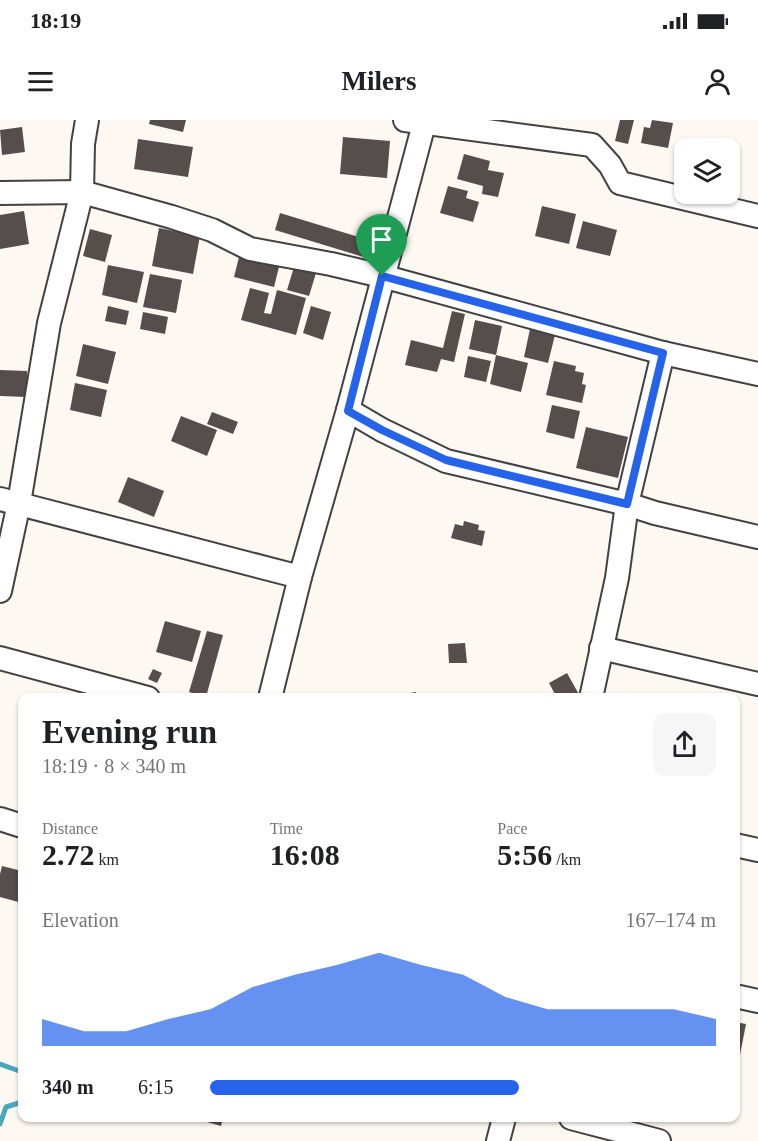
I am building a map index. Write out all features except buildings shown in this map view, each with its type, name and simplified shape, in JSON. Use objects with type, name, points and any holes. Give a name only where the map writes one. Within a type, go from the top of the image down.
[{"type":"street","points":[[0,591],[9,501],[30,426],[49,323],[82,192],[83,144],[87,120]]},
{"type":"street","points":[[271,693],[300,577],[348,411],[418,121],[592,146],[610,165],[620,183],[758,216]]},
{"type":"street","points":[[0,193],[82,192],[182,220],[250,249],[382,276],[663,353],[758,374]]},
{"type":"street","points":[[592,693],[617,578],[627,504],[663,353]]},
{"type":"street","points":[[348,411],[446,460],[758,537]]},
{"type":"street","points":[[9,501],[300,577]]},
{"type":"street","points":[[602,648],[758,684]]},
{"type":"street","points":[[0,658],[130,693]]},
{"type":"street","points":[[0,819],[18,825]]},
{"type":"street","points":[[740,845],[758,850]]},
{"type":"street","points":[[740,997],[758,1001]]},
{"type":"street","points":[[498,1141],[503,1122]]},
{"type":"street","points":[[585,1122],[659,1141]]},
{"type":"waterway","points":[[0,1064],[18,1071]]},
{"type":"waterway","points":[[0,1124],[6,1107],[18,1103]]},
{"type":"route","points":[[382,276],[663,353],[627,504],[446,460],[348,411],[382,276]]}]
